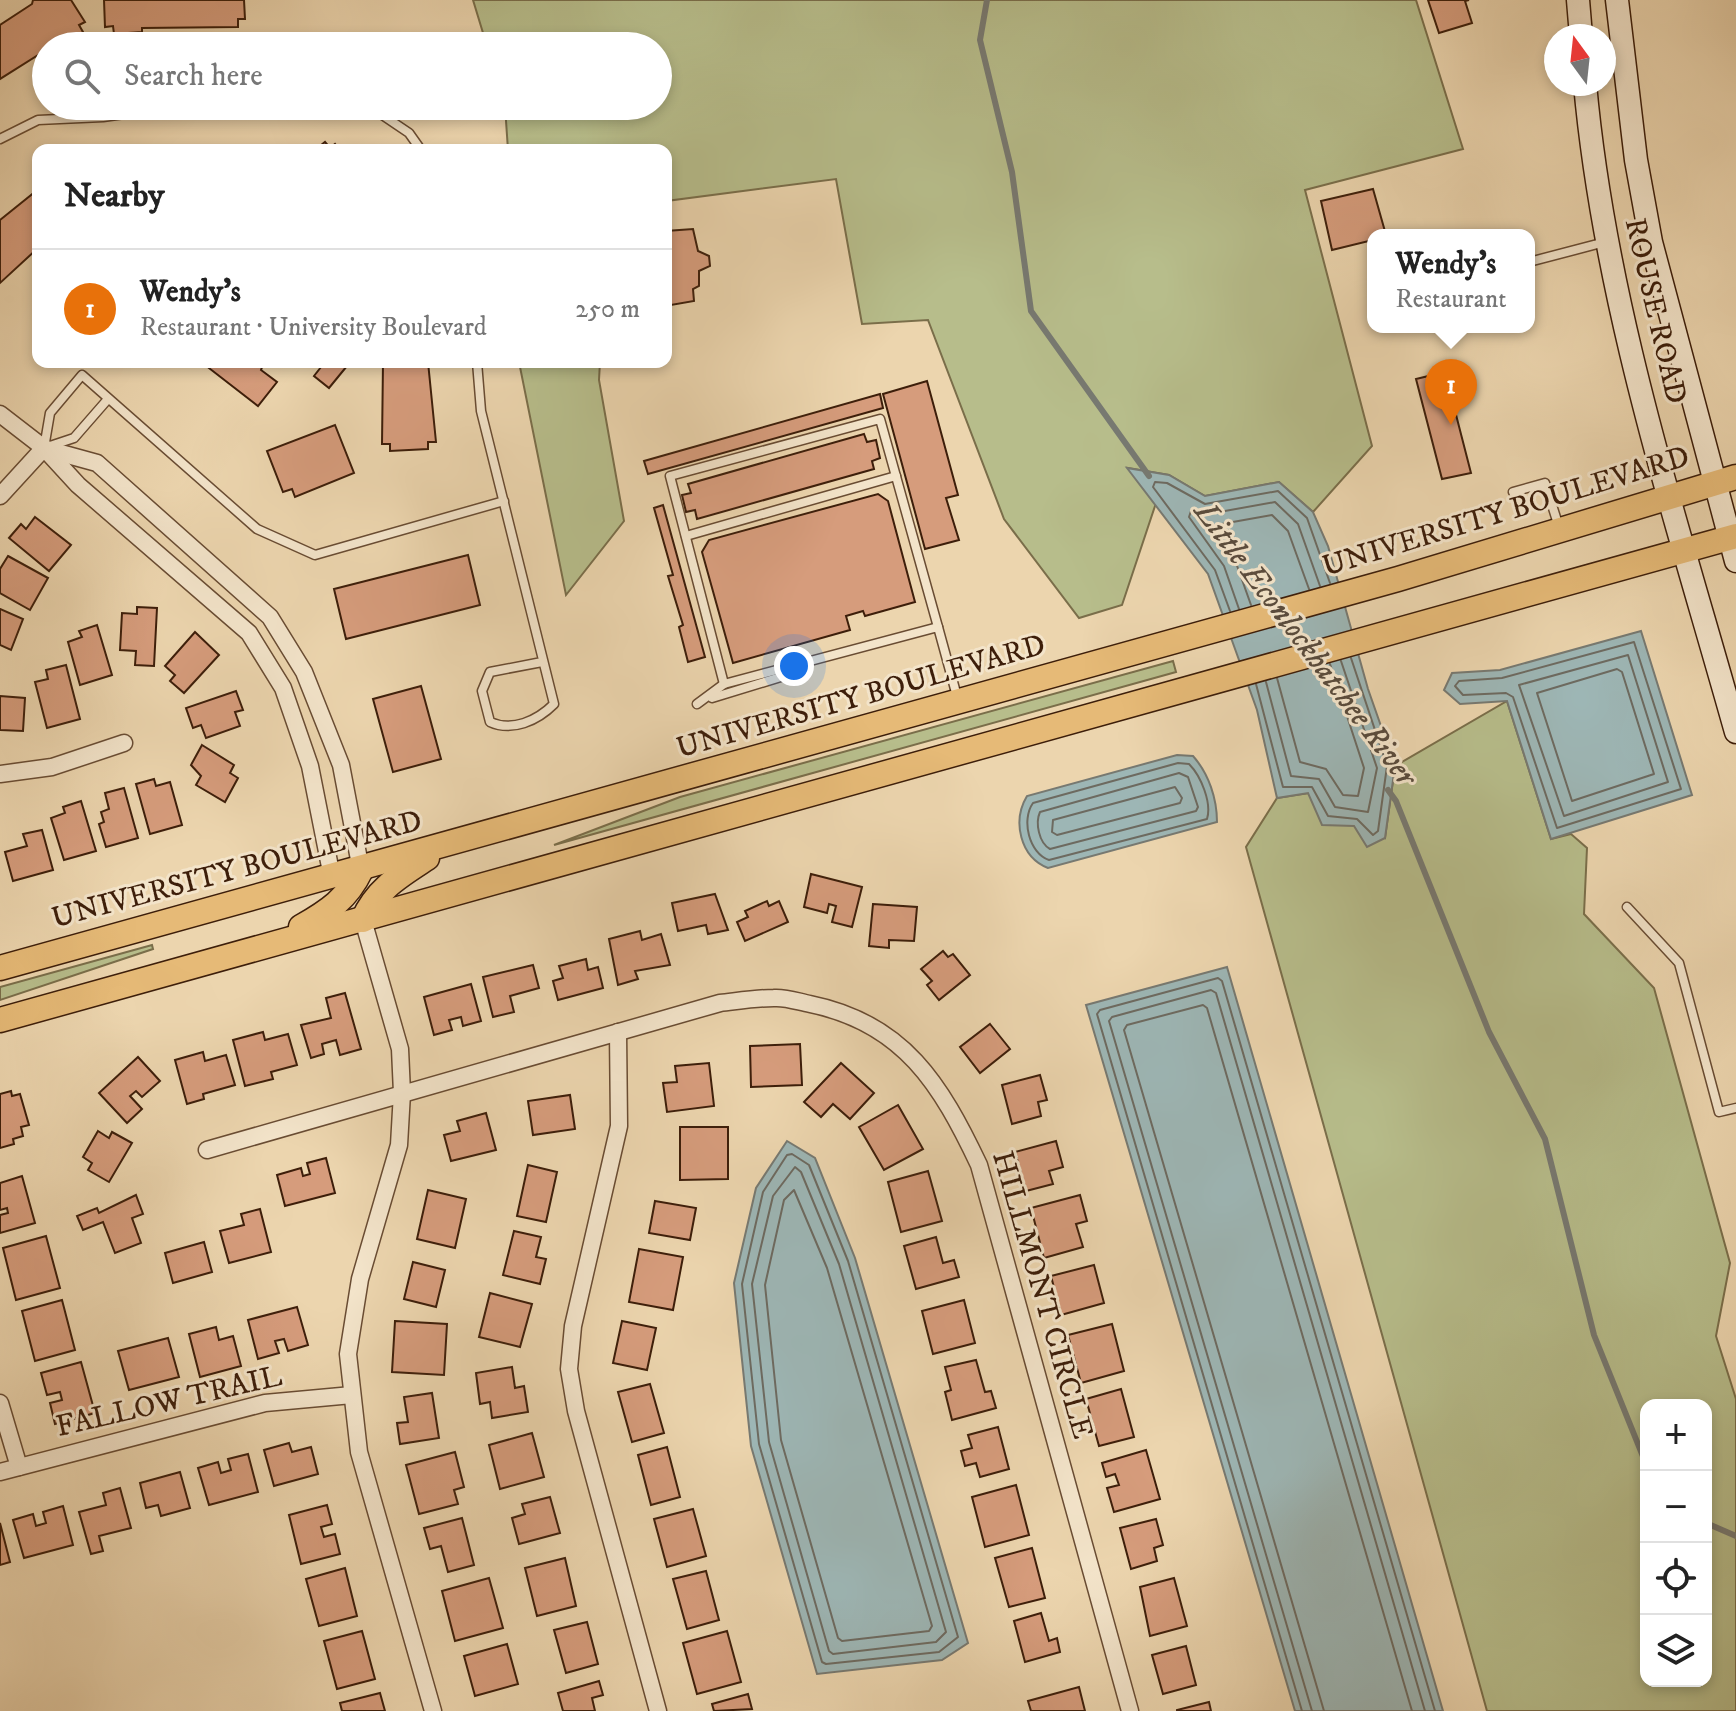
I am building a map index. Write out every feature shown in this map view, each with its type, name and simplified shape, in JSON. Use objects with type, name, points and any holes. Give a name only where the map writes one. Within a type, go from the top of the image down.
[{"type":"main road","name":"UNIVERSITY BOULEVARD","points":[[0,968],[1398,579],[1725,480]]},
{"type":"main road","points":[[0,1020],[1685,550],[1734,545]]},
{"type":"main road","points":[[363,920],[369,905],[386,885],[446,846]]},
{"type":"main road","points":[[265,948],[331,910],[351,891],[361,870]]},
{"type":"street","points":[[1578,0],[1580,24]]},
{"type":"street","name":"ROUSE ROAD","points":[[1617,0],[1636,160],[1651,242],[1725,480],[1734,545]]},
{"type":"street","name":"ROUSE ROAD","points":[[1587,96],[1606,242],[1639,386],[1736,732]]},
{"type":"street","points":[[0,414],[44,448],[78,485],[249,633],[283,688],[306,753],[332,877]]},
{"type":"street","points":[[0,496],[44,448]]},
{"type":"street","points":[[44,448],[97,463],[270,617],[304,672],[341,765],[361,870]]},
{"type":"street","points":[[0,774],[52,767],[124,743]]},
{"type":"street","points":[[363,920],[400,1049],[402,1093],[399,1145],[360,1279],[348,1354],[359,1452],[433,1711]]},
{"type":"street","name":"HILLMONT CIRCLE","points":[[207,1150],[720,1003],[777,997],[830,1008],[880,1029],[916,1061],[950,1104],[979,1165],[1130,1711]]},
{"type":"street","points":[[618,1032],[619,1126],[573,1326],[569,1369],[576,1411],[658,1711]]},
{"type":"street","name":"FALLOW TRAIL","points":[[0,1472],[265,1403],[352,1395]]},
{"type":"street","points":[[0,1403],[19,1467]]},
{"type":"lane","points":[[0,139],[38,120]]},
{"type":"lane","points":[[390,120],[409,133],[417,144]]},
{"type":"lane","points":[[1535,260],[1606,242]]},
{"type":"lane","points":[[477,368],[481,411],[526,581],[554,704],[543,715],[521,724],[503,728],[490,722],[482,691],[490,672],[542,662]]},
{"type":"lane","points":[[108,399],[74,438],[44,448],[50,413],[82,375],[257,529],[315,555],[504,501]]},
{"type":"lane","points":[[724,684],[670,476],[880,419],[959,703]]},
{"type":"lane","points":[[686,536],[896,476]]},
{"type":"lane","points":[[1513,492],[1545,483],[1560,528]]},
{"type":"lane","points":[[808,662],[797,672],[727,691],[697,704],[724,684],[938,627]]},
{"type":"lane","points":[[1627,907],[1679,963],[1719,1112],[1736,1108]]},
{"type":"green space","points":[[473,0],[1416,0],[1463,149],[1305,190],[1372,446],[1313,512],[1279,482],[1205,496],[1169,475],[1128,468],[1156,503],[1122,605],[1079,618],[1004,519],[928,320],[862,324],[836,179],[672,200],[672,144],[508,144],[506,120],[672,120],[672,32],[483,32]]},
{"type":"green space","points":[[520,368],[600,368],[599,380],[624,521],[566,595]]},
{"type":"green space","points":[[1173,661],[1176,672],[554,845],[680,797]]},
{"type":"green space","points":[[1507,701],[1551,839],[1571,834],[1587,848],[1584,914],[1654,988],[1730,1263],[1716,1336],[1736,1399],[1736,1711],[1487,1711],[1246,847],[1277,798],[1309,793],[1355,826],[1385,838],[1395,766]]},
{"type":"green space","points":[[152,945],[153,949],[0,1000],[0,987]]},
{"type":"water","points":[[1127,468],[1169,475],[1205,496],[1279,482],[1313,512],[1328,546],[1368,689],[1395,766],[1385,838],[1367,847],[1354,826],[1322,825],[1308,793],[1277,798],[1257,710],[1208,574]]},
{"type":"water","points":[[1641,631],[1692,795],[1551,839],[1507,701],[1460,704],[1444,690],[1452,673],[1500,670]]},
{"type":"water","points":[[1177,755],[1193,756],[1204,771],[1214,796],[1217,822],[1048,868],[1038,863],[1025,847],[1020,816],[1027,796]]},
{"type":"water","points":[[1227,967],[1443,1711],[1295,1711],[1086,1005]]},
{"type":"water","points":[[787,1141],[815,1158],[855,1258],[968,1643],[942,1660],[817,1674],[751,1446],[734,1283],[756,1188]]},
{"type":"building","points":[[33,0],[71,0],[85,22],[79,25],[83,32],[32,32],[32,59],[0,79],[0,25],[32,4]]},
{"type":"building","points":[[104,0],[244,0],[245,19],[238,19],[238,27],[142,28],[142,32],[114,32],[113,26],[105,27]]},
{"type":"building","points":[[1428,0],[1469,0],[1465,1],[1472,23],[1439,33]]},
{"type":"building","points":[[1373,189],[1384,229],[1367,229],[1367,241],[1332,250],[1321,201]]},
{"type":"building","points":[[32,194],[32,254],[0,283],[0,220]]},
{"type":"building","points":[[693,229],[698,251],[709,256],[710,266],[699,271],[699,286],[693,289],[694,301],[672,305],[672,231]]},
{"type":"building","points":[[209,368],[262,368],[277,382],[258,406]]},
{"type":"building","points":[[320,368],[345,368],[329,388],[314,376]]},
{"type":"building","points":[[383,368],[429,368],[436,442],[428,442],[428,449],[390,451],[390,444],[382,444]]},
{"type":"building","points":[[1445,372],[1471,473],[1442,479],[1416,379]]},
{"type":"building","points":[[927,381],[958,495],[946,498],[959,540],[925,549],[883,394]]},
{"type":"building","points":[[880,394],[883,408],[648,474],[644,461]]},
{"type":"building","points":[[335,425],[354,473],[295,497],[292,489],[283,492],[267,451]]},
{"type":"building","points":[[864,434],[867,442],[876,440],[880,458],[872,461],[874,469],[697,519],[695,510],[686,512],[682,495],[691,493],[688,484]]},
{"type":"building","points":[[878,494],[888,501],[915,602],[865,616],[863,611],[846,616],[850,630],[733,663],[702,552],[709,540]]},
{"type":"building","points":[[663,505],[705,657],[688,662],[679,627],[683,625],[668,576],[673,575],[654,508]]},
{"type":"building","points":[[35,517],[71,545],[49,571],[9,538],[21,524],[26,529]]},
{"type":"building","points":[[468,555],[480,605],[346,639],[334,589]]},
{"type":"building","points":[[8,556],[48,578],[30,610],[0,593],[0,569]]},
{"type":"building","points":[[137,607],[157,608],[154,666],[135,665],[136,651],[120,650],[122,613],[137,614]]},
{"type":"building","points":[[0,609],[23,619],[11,650],[0,645]]},
{"type":"building","points":[[97,625],[112,675],[80,685],[68,642],[82,637],[79,631]]},
{"type":"building","points":[[195,632],[219,655],[184,693],[170,681],[175,675],[165,666]]},
{"type":"building","points":[[66,665],[80,719],[47,728],[35,682],[48,679],[46,670]]},
{"type":"building","points":[[421,686],[441,759],[393,772],[373,699]]},
{"type":"building","points":[[236,691],[243,710],[235,712],[240,726],[206,738],[201,725],[193,728],[186,708]]},
{"type":"building","points":[[0,696],[25,698],[23,731],[0,730]]},
{"type":"building","points":[[202,745],[234,765],[230,773],[238,778],[225,802],[196,785],[201,776],[191,765]]},
{"type":"building","points":[[154,779],[156,786],[170,782],[182,825],[150,834],[136,784]]},
{"type":"building","points":[[124,788],[138,838],[106,847],[99,824],[104,822],[101,812],[109,809],[105,793]]},
{"type":"building","points":[[81,801],[96,851],[64,860],[51,818],[65,813],[63,807]]},
{"type":"building","points":[[42,830],[53,870],[13,881],[5,852],[27,846],[23,834]]},
{"type":"building","points":[[811,874],[862,887],[852,927],[832,922],[836,906],[829,904],[827,913],[804,907]]},
{"type":"building","points":[[715,894],[728,930],[708,934],[706,925],[678,931],[672,903]]},
{"type":"building","points":[[767,901],[769,906],[779,901],[788,922],[745,941],[737,922],[748,917],[745,911]]},
{"type":"building","points":[[873,904],[917,907],[914,941],[889,940],[889,948],[869,946]]},
{"type":"building","points":[[640,931],[642,940],[661,934],[670,965],[635,971],[638,979],[618,985],[609,939]]},
{"type":"building","points":[[943,951],[948,957],[953,954],[970,975],[939,1000],[927,985],[932,981],[921,969]]},
{"type":"building","points":[[586,959],[588,970],[598,967],[603,988],[558,1000],[553,981],[563,978],[559,966]]},
{"type":"building","points":[[533,965],[539,988],[510,996],[514,1012],[493,1017],[483,977]]},
{"type":"building","points":[[471,984],[481,1021],[463,1026],[461,1017],[449,1020],[452,1030],[434,1035],[424,997]]},
{"type":"building","points":[[345,993],[361,1049],[340,1055],[336,1040],[322,1044],[324,1054],[311,1058],[301,1025],[331,1018],[326,998]]},
{"type":"building","points":[[990,1024],[1010,1049],[980,1073],[960,1047]]},
{"type":"building","points":[[263,1032],[265,1040],[288,1034],[297,1065],[271,1072],[273,1079],[245,1086],[233,1040]]},
{"type":"building","points":[[800,1044],[802,1085],[751,1087],[750,1046]]},
{"type":"building","points":[[203,1052],[205,1061],[226,1055],[235,1085],[203,1094],[204,1099],[187,1104],[175,1060]]},
{"type":"building","points":[[138,1057],[160,1081],[142,1097],[136,1091],[130,1096],[142,1109],[127,1123],[99,1093]]},
{"type":"building","points":[[709,1063],[714,1106],[667,1112],[663,1083],[677,1082],[675,1066]]},
{"type":"building","points":[[841,1063],[874,1093],[850,1119],[833,1104],[821,1117],[804,1102]]},
{"type":"building","points":[[1040,1075],[1047,1100],[1038,1102],[1041,1116],[1012,1124],[1002,1085]]},
{"type":"building","points":[[11,1091],[12,1096],[20,1094],[29,1125],[21,1127],[23,1136],[13,1139],[14,1144],[0,1148],[0,1094]]},
{"type":"building","points":[[570,1095],[575,1129],[533,1135],[528,1101]]},
{"type":"building","points":[[898,1105],[923,1149],[884,1170],[859,1127]]},
{"type":"building","points":[[486,1113],[496,1150],[451,1161],[444,1135],[460,1131],[457,1121]]},
{"type":"building","points":[[680,1127],[728,1127],[728,1179],[680,1180]]},
{"type":"building","points":[[98,1131],[109,1138],[112,1132],[132,1143],[109,1182],[88,1170],[92,1163],[83,1157]]},
{"type":"building","points":[[1056,1141],[1063,1167],[1049,1171],[1053,1184],[1026,1191],[1015,1152]]},
{"type":"building","points":[[326,1158],[335,1193],[285,1206],[277,1175],[301,1168],[303,1176],[310,1174],[307,1163]]},
{"type":"building","points":[[528,1165],[557,1172],[546,1222],[517,1216]]},
{"type":"building","points":[[928,1171],[942,1221],[901,1232],[888,1182]]},
{"type":"building","points":[[22,1176],[35,1223],[0,1233],[0,1215],[8,1213],[7,1208],[0,1210],[0,1183]]},
{"type":"building","points":[[428,1190],[466,1199],[455,1248],[417,1239]]},
{"type":"building","points":[[136,1195],[143,1214],[132,1218],[141,1243],[115,1253],[103,1222],[83,1230],[77,1216],[97,1208],[99,1213]]},
{"type":"building","points":[[1080,1195],[1087,1221],[1076,1224],[1083,1247],[1044,1258],[1031,1208]]},
{"type":"building","points":[[655,1201],[696,1208],[690,1240],[649,1233]]},
{"type":"building","points":[[260,1209],[271,1252],[229,1263],[220,1231],[244,1225],[241,1214]]},
{"type":"building","points":[[514,1231],[541,1237],[536,1257],[546,1259],[540,1284],[503,1275]]},
{"type":"building","points":[[46,1236],[60,1288],[16,1300],[3,1248]]},
{"type":"building","points":[[936,1237],[943,1263],[954,1260],[959,1277],[916,1289],[904,1246]]},
{"type":"building","points":[[204,1242],[212,1272],[173,1283],[165,1253]]},
{"type":"building","points":[[639,1249],[683,1257],[673,1310],[629,1302]]},
{"type":"building","points":[[413,1262],[445,1270],[436,1307],[404,1299]]},
{"type":"building","points":[[1094,1265],[1104,1303],[1061,1315],[1051,1276]]},
{"type":"building","points":[[490,1293],[532,1304],[520,1347],[479,1337]]},
{"type":"building","points":[[62,1300],[75,1350],[35,1361],[22,1311]]},
{"type":"building","points":[[964,1300],[975,1343],[933,1354],[922,1311]]},
{"type":"building","points":[[297,1307],[308,1345],[288,1351],[284,1339],[275,1341],[279,1353],[258,1359],[248,1320]]},
{"type":"building","points":[[395,1321],[447,1324],[444,1375],[392,1372]]},
{"type":"building","points":[[622,1321],[656,1328],[647,1370],[613,1363]]},
{"type":"building","points":[[1112,1324],[1124,1371],[1081,1383],[1068,1335]]},
{"type":"building","points":[[216,1327],[219,1340],[233,1336],[241,1366],[200,1377],[189,1334]]},
{"type":"building","points":[[168,1338],[179,1377],[129,1390],[118,1351]]},
{"type":"building","points":[[976,1360],[985,1392],[991,1391],[996,1408],[952,1420],[945,1392],[951,1390],[945,1367]]},
{"type":"building","points":[[81,1362],[95,1413],[55,1424],[50,1403],[62,1400],[60,1392],[47,1395],[41,1373]]},
{"type":"building","points":[[512,1367],[515,1388],[524,1386],[528,1412],[492,1418],[490,1402],[480,1404],[476,1373]]},
{"type":"building","points":[[650,1384],[664,1433],[632,1442],[618,1392]]},
{"type":"building","points":[[1121,1389],[1134,1437],[1099,1446],[1086,1399]]},
{"type":"building","points":[[432,1393],[439,1438],[400,1444],[397,1423],[408,1422],[404,1397]]},
{"type":"building","points":[[998,1427],[1009,1469],[980,1477],[976,1463],[965,1466],[961,1451],[972,1448],[968,1435]]},
{"type":"building","points":[[532,1433],[544,1477],[500,1489],[489,1445]]},
{"type":"building","points":[[289,1443],[292,1452],[311,1447],[318,1474],[274,1486],[264,1450]]},
{"type":"building","points":[[667,1447],[680,1497],[651,1505],[638,1455]]},
{"type":"building","points":[[1146,1450],[1160,1499],[1114,1512],[1107,1488],[1119,1485],[1115,1474],[1106,1477],[1102,1463]]},
{"type":"building","points":[[455,1452],[464,1487],[454,1490],[458,1504],[419,1514],[406,1465]]},
{"type":"building","points":[[248,1454],[258,1492],[209,1505],[198,1468],[218,1462],[221,1473],[231,1470],[228,1459]]},
{"type":"building","points":[[180,1472],[190,1508],[161,1516],[158,1505],[146,1508],[140,1483]]},
{"type":"building","points":[[1016,1485],[1029,1535],[985,1547],[972,1497]]},
{"type":"building","points":[[120,1488],[131,1528],[99,1536],[103,1551],[91,1554],[79,1512],[106,1505],[103,1493]]},
{"type":"building","points":[[550,1497],[560,1533],[519,1544],[512,1518],[525,1514],[522,1504]]},
{"type":"building","points":[[327,1505],[332,1524],[321,1527],[324,1537],[335,1534],[340,1554],[301,1564],[289,1515]]},
{"type":"building","points":[[63,1506],[73,1545],[24,1558],[13,1520],[33,1514],[36,1526],[46,1523],[43,1512]]},
{"type":"building","points":[[693,1509],[706,1556],[667,1567],[654,1519]]},
{"type":"building","points":[[462,1518],[474,1565],[448,1572],[441,1546],[430,1549],[424,1528]]},
{"type":"building","points":[[1156,1519],[1163,1545],[1154,1548],[1157,1561],[1131,1569],[1120,1528]]},
{"type":"building","points":[[0,1523],[10,1562],[0,1565]]},
{"type":"building","points":[[1032,1548],[1045,1598],[1009,1607],[995,1558]]},
{"type":"building","points":[[565,1558],[576,1606],[537,1616],[525,1568]]},
{"type":"building","points":[[345,1568],[357,1616],[319,1626],[306,1579]]},
{"type":"building","points":[[706,1571],[719,1620],[687,1629],[673,1579]]},
{"type":"building","points":[[489,1578],[503,1628],[455,1641],[442,1591]]},
{"type":"building","points":[[1174,1578],[1187,1626],[1150,1636],[1140,1587]]},
{"type":"building","points":[[1041,1613],[1049,1641],[1057,1638],[1060,1652],[1025,1662],[1014,1621]]},
{"type":"building","points":[[587,1622],[598,1664],[566,1673],[554,1630]]},
{"type":"building","points":[[362,1631],[375,1679],[337,1689],[324,1641]]},
{"type":"building","points":[[727,1631],[741,1682],[697,1694],[683,1643]]},
{"type":"building","points":[[507,1644],[518,1684],[475,1696],[464,1656]]},
{"type":"building","points":[[1186,1646],[1196,1685],[1163,1694],[1152,1655]]},
{"type":"building","points":[[599,1681],[603,1695],[592,1698],[595,1711],[563,1711],[558,1693]]},
{"type":"building","points":[[1079,1687],[1085,1711],[1031,1711],[1028,1701]]},
{"type":"building","points":[[380,1693],[385,1711],[342,1711],[340,1703]]},
{"type":"building","points":[[748,1694],[752,1709],[714,1711],[712,1704]]},
{"type":"building","points":[[1209,1702],[1211,1711],[1177,1711],[1177,1710]]},
{"type":"waterway","name":"Little Econlockhatchee River","points":[[987,0],[980,40],[1012,172],[1031,311],[1149,476]]},
{"type":"waterway","name":"Little Econlockhatchee River","points":[[1388,790],[1396,801],[1489,1032],[1545,1139],[1594,1335],[1640,1449]]},
{"type":"waterway","name":"Little Econlockhatchee River","points":[[1712,1526],[1736,1536]]},
{"type":"place","name":"Wendy's","points":[[1451,425]]}]
